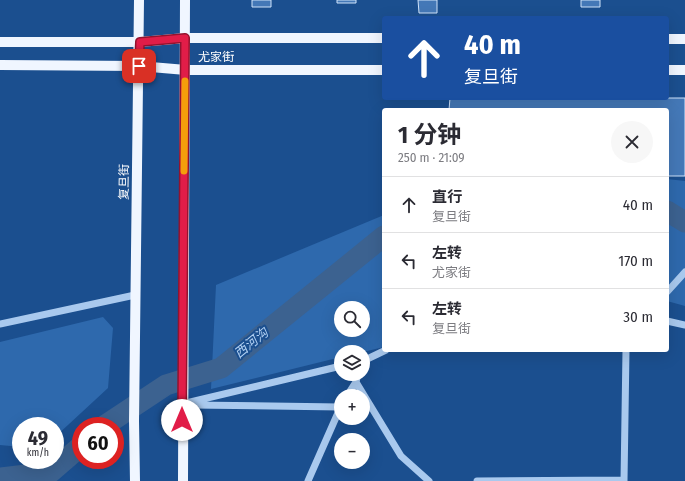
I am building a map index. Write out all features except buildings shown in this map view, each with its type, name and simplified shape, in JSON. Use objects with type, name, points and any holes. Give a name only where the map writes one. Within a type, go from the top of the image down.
[{"type":"main road","name":"复旦街","points":[[135,481],[134,365],[140,42],[139,0]]},
{"type":"main road","points":[[183,481],[182,350],[186,70],[185,0]]},
{"type":"main road","name":"尤家街","points":[[0,42],[140,42],[185,38],[382,38]]},
{"type":"main road","points":[[669,39],[685,39]]},
{"type":"main road","name":"尤家街","points":[[0,65],[139,66],[186,70],[382,70]]},
{"type":"main road","points":[[669,70],[685,70]]},
{"type":"street","points":[[669,290],[685,272]]},
{"type":"street","points":[[0,324],[135,295]]},
{"type":"street","points":[[669,321],[685,325]]},
{"type":"street","points":[[370,358],[382,352]]},
{"type":"street","points":[[477,481],[624,480],[626,352]]},
{"type":"street","points":[[182,404],[334,368]]},
{"type":"street","points":[[352,389],[356,382],[401,456],[429,481]]},
{"type":"street","points":[[182,404],[334,407]]},
{"type":"street","points":[[308,481],[334,421]]},
{"type":"shaded area","points":[[669,179],[685,181],[685,306],[669,302]]},
{"type":"shaded area","points":[[382,216],[382,347],[370,350],[370,345],[334,345],[334,359],[211,389],[216,285]]},
{"type":"shaded area","points":[[103,317],[113,328],[108,388],[77,417],[72,417],[72,421],[64,429],[64,417],[12,417],[12,446],[0,445],[0,342]]},
{"type":"waterway","name":"西河沟","points":[[669,212],[685,222]]},
{"type":"waterway","name":"西河沟","points":[[118,417],[166,385],[221,368],[382,238]]},
{"type":"waterway","name":"西河沟","points":[[0,478],[51,472],[72,454]]},
{"type":"slow traffic","points":[[184,171],[185,81]]},
{"type":"route","points":[[139,66],[140,42],[185,38],[182,420]]}]
